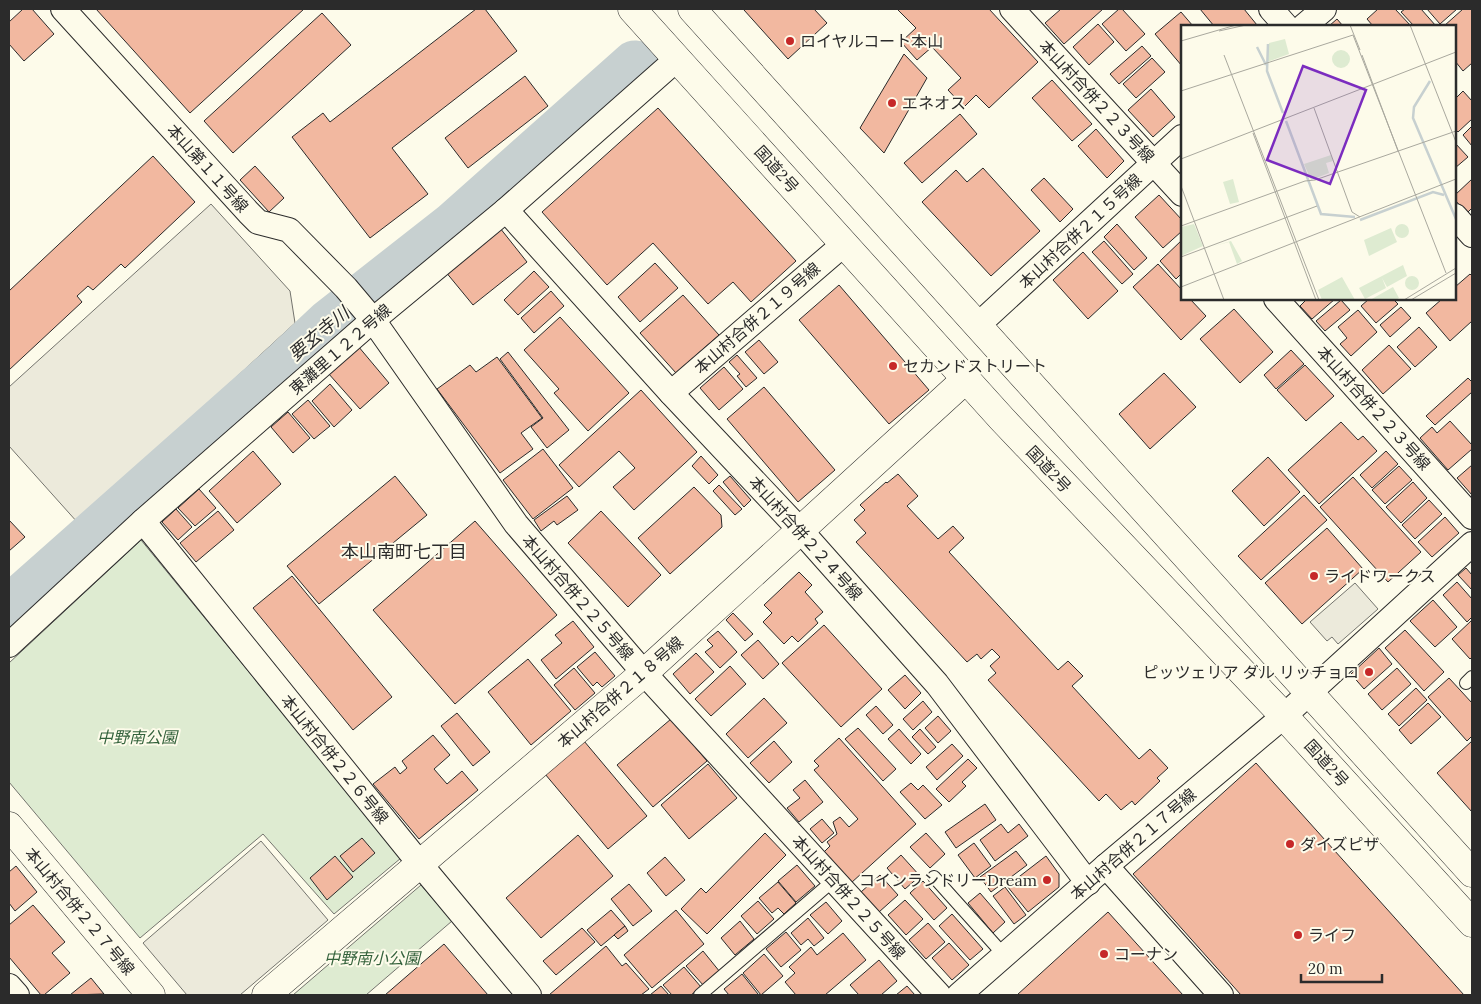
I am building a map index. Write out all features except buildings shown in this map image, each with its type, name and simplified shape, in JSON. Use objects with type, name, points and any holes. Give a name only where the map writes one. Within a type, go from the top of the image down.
[{"type":"main road","name":"国道2号","points":[[632,9],[966,379],[1284,716],[1472,923]]},
{"type":"main road","name":"国道2号","points":[[692,9],[1472,874]]},
{"type":"main road","name":"本山村合併２１８号線","points":[[266,995],[644,673],[966,379]]},
{"type":"main road","name":"本山村合併２２７号線","points":[[9,826],[151,995]]},
{"type":"street","name":"本山第１１号線","points":[[63,9],[249,213],[258,222],[289,230],[346,288],[369,315]]},
{"type":"street","name":"本山村合併２２３号線","points":[[1012,9],[1181,193]]},
{"type":"street","points":[[1272,9],[1285,25]]},
{"type":"street","points":[[1305,25],[1324,9]]},
{"type":"street","name":"東灘里１２２号線","points":[[9,645],[369,315],[506,210],[677,59]]},
{"type":"street","name":"本山村合併２１５号線","points":[[978,325],[1181,138]]},
{"type":"street","name":"本山村合併２２４号線","points":[[506,210],[671,393],[801,530],[937,684],[1088,883]]},
{"type":"street","points":[[1456,217],[1472,235]]},
{"type":"street","name":"本山村合併２１９号線","points":[[671,393],[844,244]]},
{"type":"street","name":"本山村合併２２３号線","points":[[1277,300],[1472,517]]},
{"type":"street","name":"本山村合併２２５号線","points":[[369,315],[516,524],[644,673],[939,995]]},
{"type":"street","name":"本山村合併２２６号線","points":[[143,522],[420,864],[529,995]]},
{"type":"street","name":"本山村合併２１７号線","points":[[959,995],[1106,866],[1284,716],[1472,544]]},
{"type":"street","points":[[1106,866],[1221,995]]},
{"type":"street","points":[[9,986],[16,995]]},
{"type":"lane","points":[[934,877],[1004,956]]},
{"type":"lane","points":[[700,995],[834,880]]},
{"type":"green space","name":"中野南公園","points":[[141,540],[401,858],[334,914],[263,834],[140,938],[9,782],[9,663]]},
{"type":"green space","name":"中野南小公園","points":[[421,885],[452,921],[366,995],[293,995]]},
{"type":"shaded area","points":[[211,204],[290,291],[295,323],[78,523],[9,446],[9,387]]},
{"type":"shaded area","points":[[1355,583],[1378,609],[1338,644],[1332,637],[1327,641],[1310,622]]},
{"type":"shaded area","points":[[261,841],[328,920],[240,995],[187,995],[143,943]]},
{"type":"waterway","name":"要玄寺川","points":[[9,610],[281,369],[329,324],[454,226],[635,65]]},
{"type":"place","name":"ロイヤルコート本山","points":[[790,41]]},
{"type":"place","name":"エネオス","points":[[892,103]]},
{"type":"place","name":"セカンドストリート","points":[[893,366]]},
{"type":"place","name":"ライドワークス","points":[[1314,576]]},
{"type":"place","name":"ピッツェリア ダル リッチョロ","points":[[1369,672]]},
{"type":"place","name":"ダイズピザ","points":[[1290,844]]},
{"type":"place","name":"コインランドリーDream","points":[[1047,880]]},
{"type":"place","name":"ライフ","points":[[1298,935]]},
{"type":"place","name":"コーナン","points":[[1104,954]]},
{"type":"district","name":"本山南町七丁目","points":[[404,552]]}]
